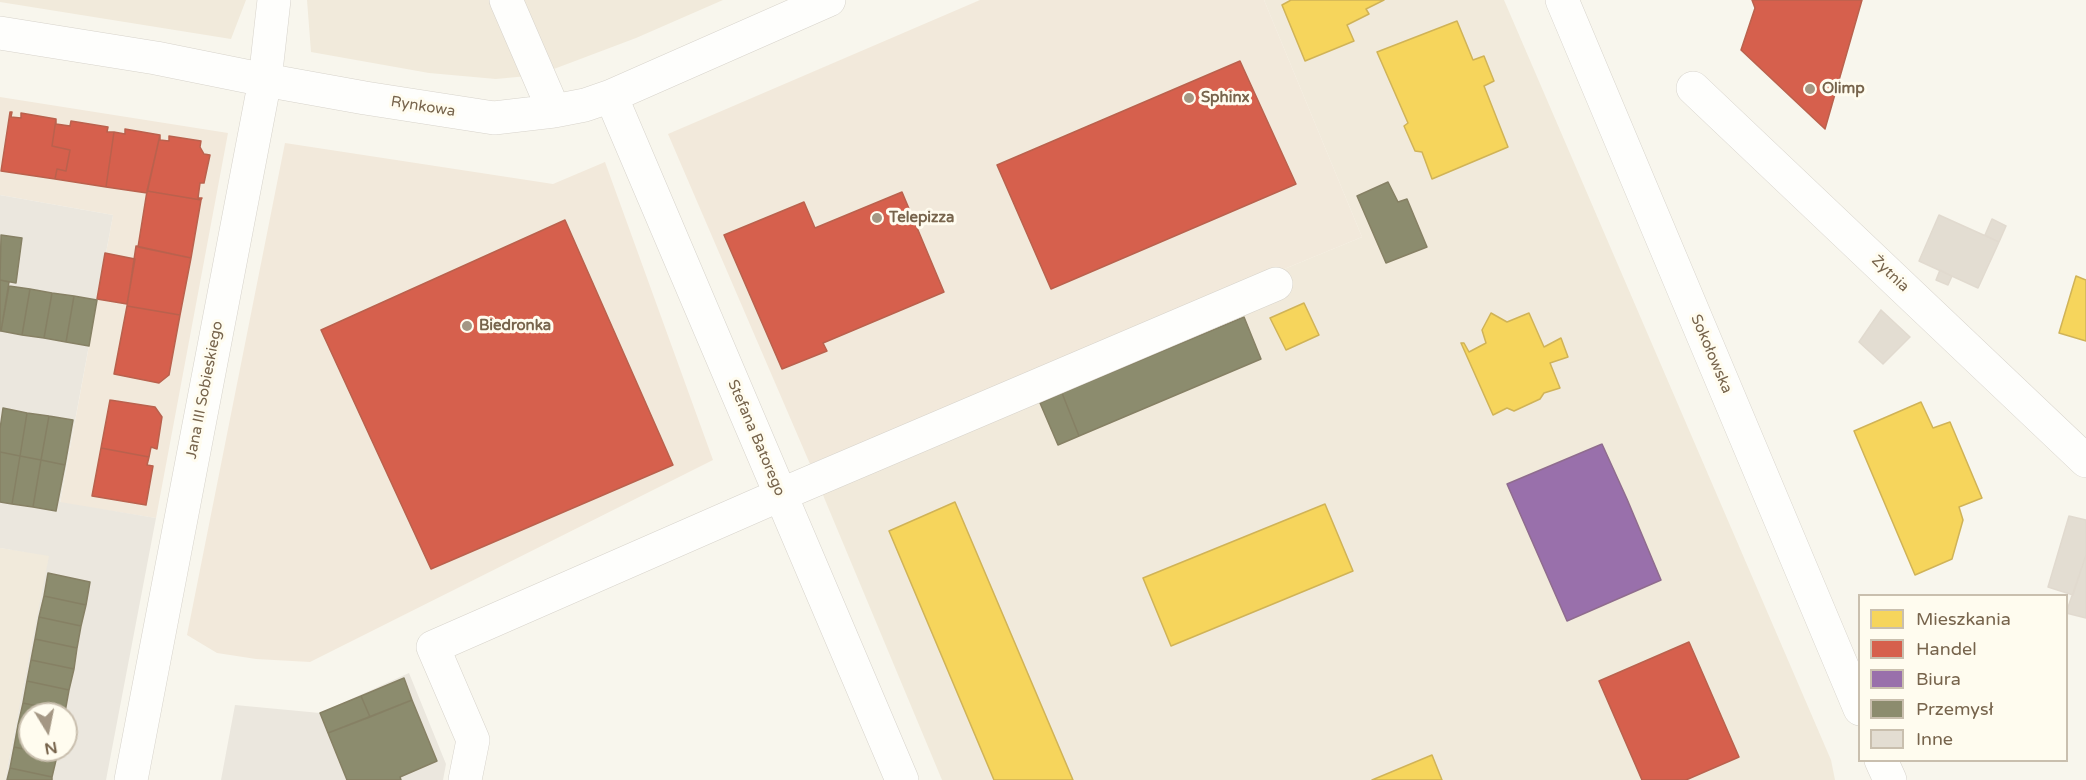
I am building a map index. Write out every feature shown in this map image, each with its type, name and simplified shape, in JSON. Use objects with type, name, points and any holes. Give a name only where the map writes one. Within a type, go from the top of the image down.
[{"type":"street","name":"Jana III Sobieskiego","points":[[131,780],[265,80],[274,0]]},
{"type":"street","points":[[507,0],[554,111]]},
{"type":"street","name":"Rynkowa","points":[[0,33],[156,58],[265,80],[494,117],[554,111],[585,105],[611,96],[829,0]]},
{"type":"street","name":"Sokołowska","points":[[1562,0],[1858,704]]},
{"type":"street","name":"Żytnia","points":[[1693,88],[2086,461]]},
{"type":"street","name":"Stefana Batorego","points":[[611,96],[902,780]]},
{"type":"street","points":[[465,780],[472,740],[433,647],[780,495],[1276,284]]},
{"type":"street","points":[[1882,762],[1890,780]]},
{"type":"shaded area","points":[[0,0],[246,0],[231,39],[0,2]]},
{"type":"shaded area","points":[[307,0],[723,0],[636,38],[538,75],[496,79],[429,73],[311,52]]},
{"type":"shaded area","points":[[980,0],[1264,0],[1362,237],[810,464],[668,134]]},
{"type":"shaded area","points":[[1264,0],[1504,0],[1831,760],[1835,780],[942,780],[810,464],[1362,237]]},
{"type":"shaded area","points":[[0,97],[228,133],[156,518],[60,503],[113,215],[0,195]]},
{"type":"shaded area","points":[[285,143],[553,184],[605,162],[713,460],[310,662],[256,659],[217,653],[187,635]]},
{"type":"shaded area","points":[[0,195],[113,215],[60,502],[156,518],[106,780],[5,780],[18,714],[18,762],[78,762],[78,702],[20,702],[49,556],[0,548]]},
{"type":"shaded area","points":[[0,548],[50,555],[21,702],[18,702],[18,715],[5,780],[0,780]]},
{"type":"shaded area","points":[[409,673],[446,764],[443,780],[221,780],[235,705],[320,713]]},
{"type":"building: Mieszkania","points":[[1291,0],[1384,0],[1366,9],[1369,14],[1347,25],[1354,41],[1305,61],[1282,5]]},
{"type":"building: Mieszkania","points":[[1457,21],[1473,60],[1484,56],[1494,81],[1484,86],[1508,147],[1432,179],[1422,152],[1415,151],[1404,126],[1408,123],[1377,52]]},
{"type":"building: Mieszkania","points":[[2076,276],[2086,280],[2086,341],[2059,333]]},
{"type":"building: Mieszkania","points":[[1304,303],[1319,335],[1286,350],[1270,318]]},
{"type":"building: Mieszkania","points":[[1491,313],[1507,322],[1529,313],[1544,347],[1561,338],[1568,357],[1550,363],[1560,388],[1544,393],[1540,399],[1514,411],[1507,408],[1493,415],[1461,343],[1464,343],[1469,352],[1486,343],[1482,330]]},
{"type":"building: Mieszkania","points":[[1921,402],[1933,428],[1950,422],[1982,498],[1959,507],[1963,520],[1952,559],[1915,575],[1854,431]]},
{"type":"building: Mieszkania","points":[[955,502],[1073,780],[994,780],[889,531]]},
{"type":"building: Mieszkania","points":[[1325,504],[1353,571],[1171,646],[1143,578]]},
{"type":"building: Mieszkania","points":[[1432,755],[1442,780],[1372,780]]},
{"type":"building: Handel","name":"Olimp","points":[[1752,0],[1862,0],[1825,129],[1741,50],[1755,8]]},
{"type":"building: Handel","points":[[1240,61],[1296,184],[1051,289],[997,165]]},
{"type":"building: Handel","points":[[10,112],[12,112],[11,117],[21,118],[21,113],[56,119],[52,146],[70,150],[66,171],[57,169],[55,179],[1,171]]},
{"type":"building: Handel","points":[[56,119],[56,124],[70,126],[71,121],[108,127],[107,132],[114,132],[106,187],[55,179],[57,169],[66,171],[70,150],[52,146]]},
{"type":"building: Handel","points":[[125,129],[160,135],[147,193],[106,187],[114,132],[125,134]]},
{"type":"building: Handel","points":[[160,135],[160,140],[169,141],[169,136],[201,141],[200,147],[204,154],[210,155],[204,183],[200,183],[198,198],[202,198],[201,200],[147,191]]},
{"type":"building: Handel","points":[[147,191],[201,200],[191,258],[138,247]]},
{"type":"building: Handel","points":[[902,192],[944,292],[823,343],[827,351],[782,369],[724,235],[804,202],[815,228]]},
{"type":"building: Handel","points":[[565,220],[673,465],[431,569],[321,330]]},
{"type":"building: Handel","points":[[136,246],[191,258],[180,315],[127,306]]},
{"type":"building: Handel","points":[[105,253],[135,259],[127,304],[97,299]]},
{"type":"building: Handel","points":[[127,306],[180,315],[169,375],[159,383],[114,374]]},
{"type":"building: Handel","points":[[110,400],[155,407],[162,417],[157,449],[151,447],[149,457],[101,448]]},
{"type":"building: Handel","points":[[101,448],[149,457],[147,465],[153,466],[146,505],[92,496]]},
{"type":"building: Handel","points":[[1689,642],[1739,757],[1686,780],[1642,780],[1599,681]]},
{"type":"building: Biura","points":[[1602,444],[1661,580],[1567,621],[1507,484]]},
{"type":"building: Przemysł","points":[[1388,182],[1398,202],[1407,199],[1427,247],[1386,263],[1357,196]]},
{"type":"building: Przemysł","points":[[1,235],[22,238],[16,283],[0,280]]},
{"type":"building: Przemysł","points":[[0,280],[9,282],[1,331],[0,331]]},
{"type":"building: Przemysł","points":[[9,286],[30,289],[22,335],[1,331]]},
{"type":"building: Przemysł","points":[[30,289],[52,293],[44,338],[22,335]]},
{"type":"building: Przemysł","points":[[52,293],[74,296],[66,342],[44,338]]},
{"type":"building: Przemysł","points":[[74,296],[97,300],[89,346],[66,342]]},
{"type":"building: Przemysł","points":[[1244,317],[1261,359],[1079,436],[1062,393]]},
{"type":"building: Przemysł","points":[[1062,393],[1079,436],[1058,445],[1040,403]]},
{"type":"building: Przemysł","points":[[3,408],[27,413],[20,456],[0,452]]},
{"type":"building: Przemysł","points":[[27,413],[49,416],[41,460],[20,456]]},
{"type":"building: Przemysł","points":[[49,416],[73,420],[65,465],[41,460]]},
{"type":"building: Przemysł","points":[[0,452],[20,456],[12,504],[0,502]]},
{"type":"building: Przemysł","points":[[20,456],[41,460],[33,507],[12,504]]},
{"type":"building: Przemysł","points":[[41,460],[65,465],[56,511],[33,507]]},
{"type":"building: Przemysł","points":[[48,573],[90,582],[86,605],[44,596]]},
{"type":"building: Przemysł","points":[[44,596],[86,605],[81,626],[39,617]]},
{"type":"building: Przemysł","points":[[39,617],[81,626],[77,648],[35,639]]},
{"type":"building: Przemysł","points":[[35,639],[77,648],[74,669],[31,660]]},
{"type":"building: Przemysł","points":[[31,660],[74,669],[69,690],[27,681]]},
{"type":"building: Przemysł","points":[[404,678],[412,700],[370,717],[361,696]]},
{"type":"building: Przemysł","points":[[27,681],[69,690],[67,702],[23,702]]},
{"type":"building: Przemysł","points":[[361,696],[370,717],[328,733],[320,713]]},
{"type":"building: Przemysł","points":[[412,700],[437,761],[400,777],[401,780],[347,780],[328,733]]},
{"type":"building: Przemysł","points":[[18,725],[18,748],[14,747]]},
{"type":"building: Przemysł","points":[[14,747],[18,748],[18,762],[56,762],[52,777],[10,768]]},
{"type":"building: Przemysł","points":[[10,768],[52,777],[52,780],[7,780]]},
{"type":"building: Inne","points":[[1939,215],[1999,242],[1978,288],[1919,261]]},
{"type":"building: Inne","points":[[1992,219],[2006,226],[1999,242],[1985,235]]},
{"type":"building: Inne","points":[[1940,270],[1952,276],[1948,285],[1936,280]]},
{"type":"building: Inne","points":[[1881,310],[1910,337],[1883,364],[1859,342]]},
{"type":"building: Inne","points":[[2069,516],[2086,520],[2086,555],[2073,595],[2048,587]]},
{"type":"building: Inne","points":[[2086,555],[2086,618],[2068,614],[2068,607]]},
{"type":"place","name":"Olimp","points":[[1810,89]]},
{"type":"place","name":"Sphinx","points":[[1189,98]]},
{"type":"place","name":"Telepizza","points":[[877,218]]},
{"type":"place","name":"Biedronka","points":[[467,326]]}]
